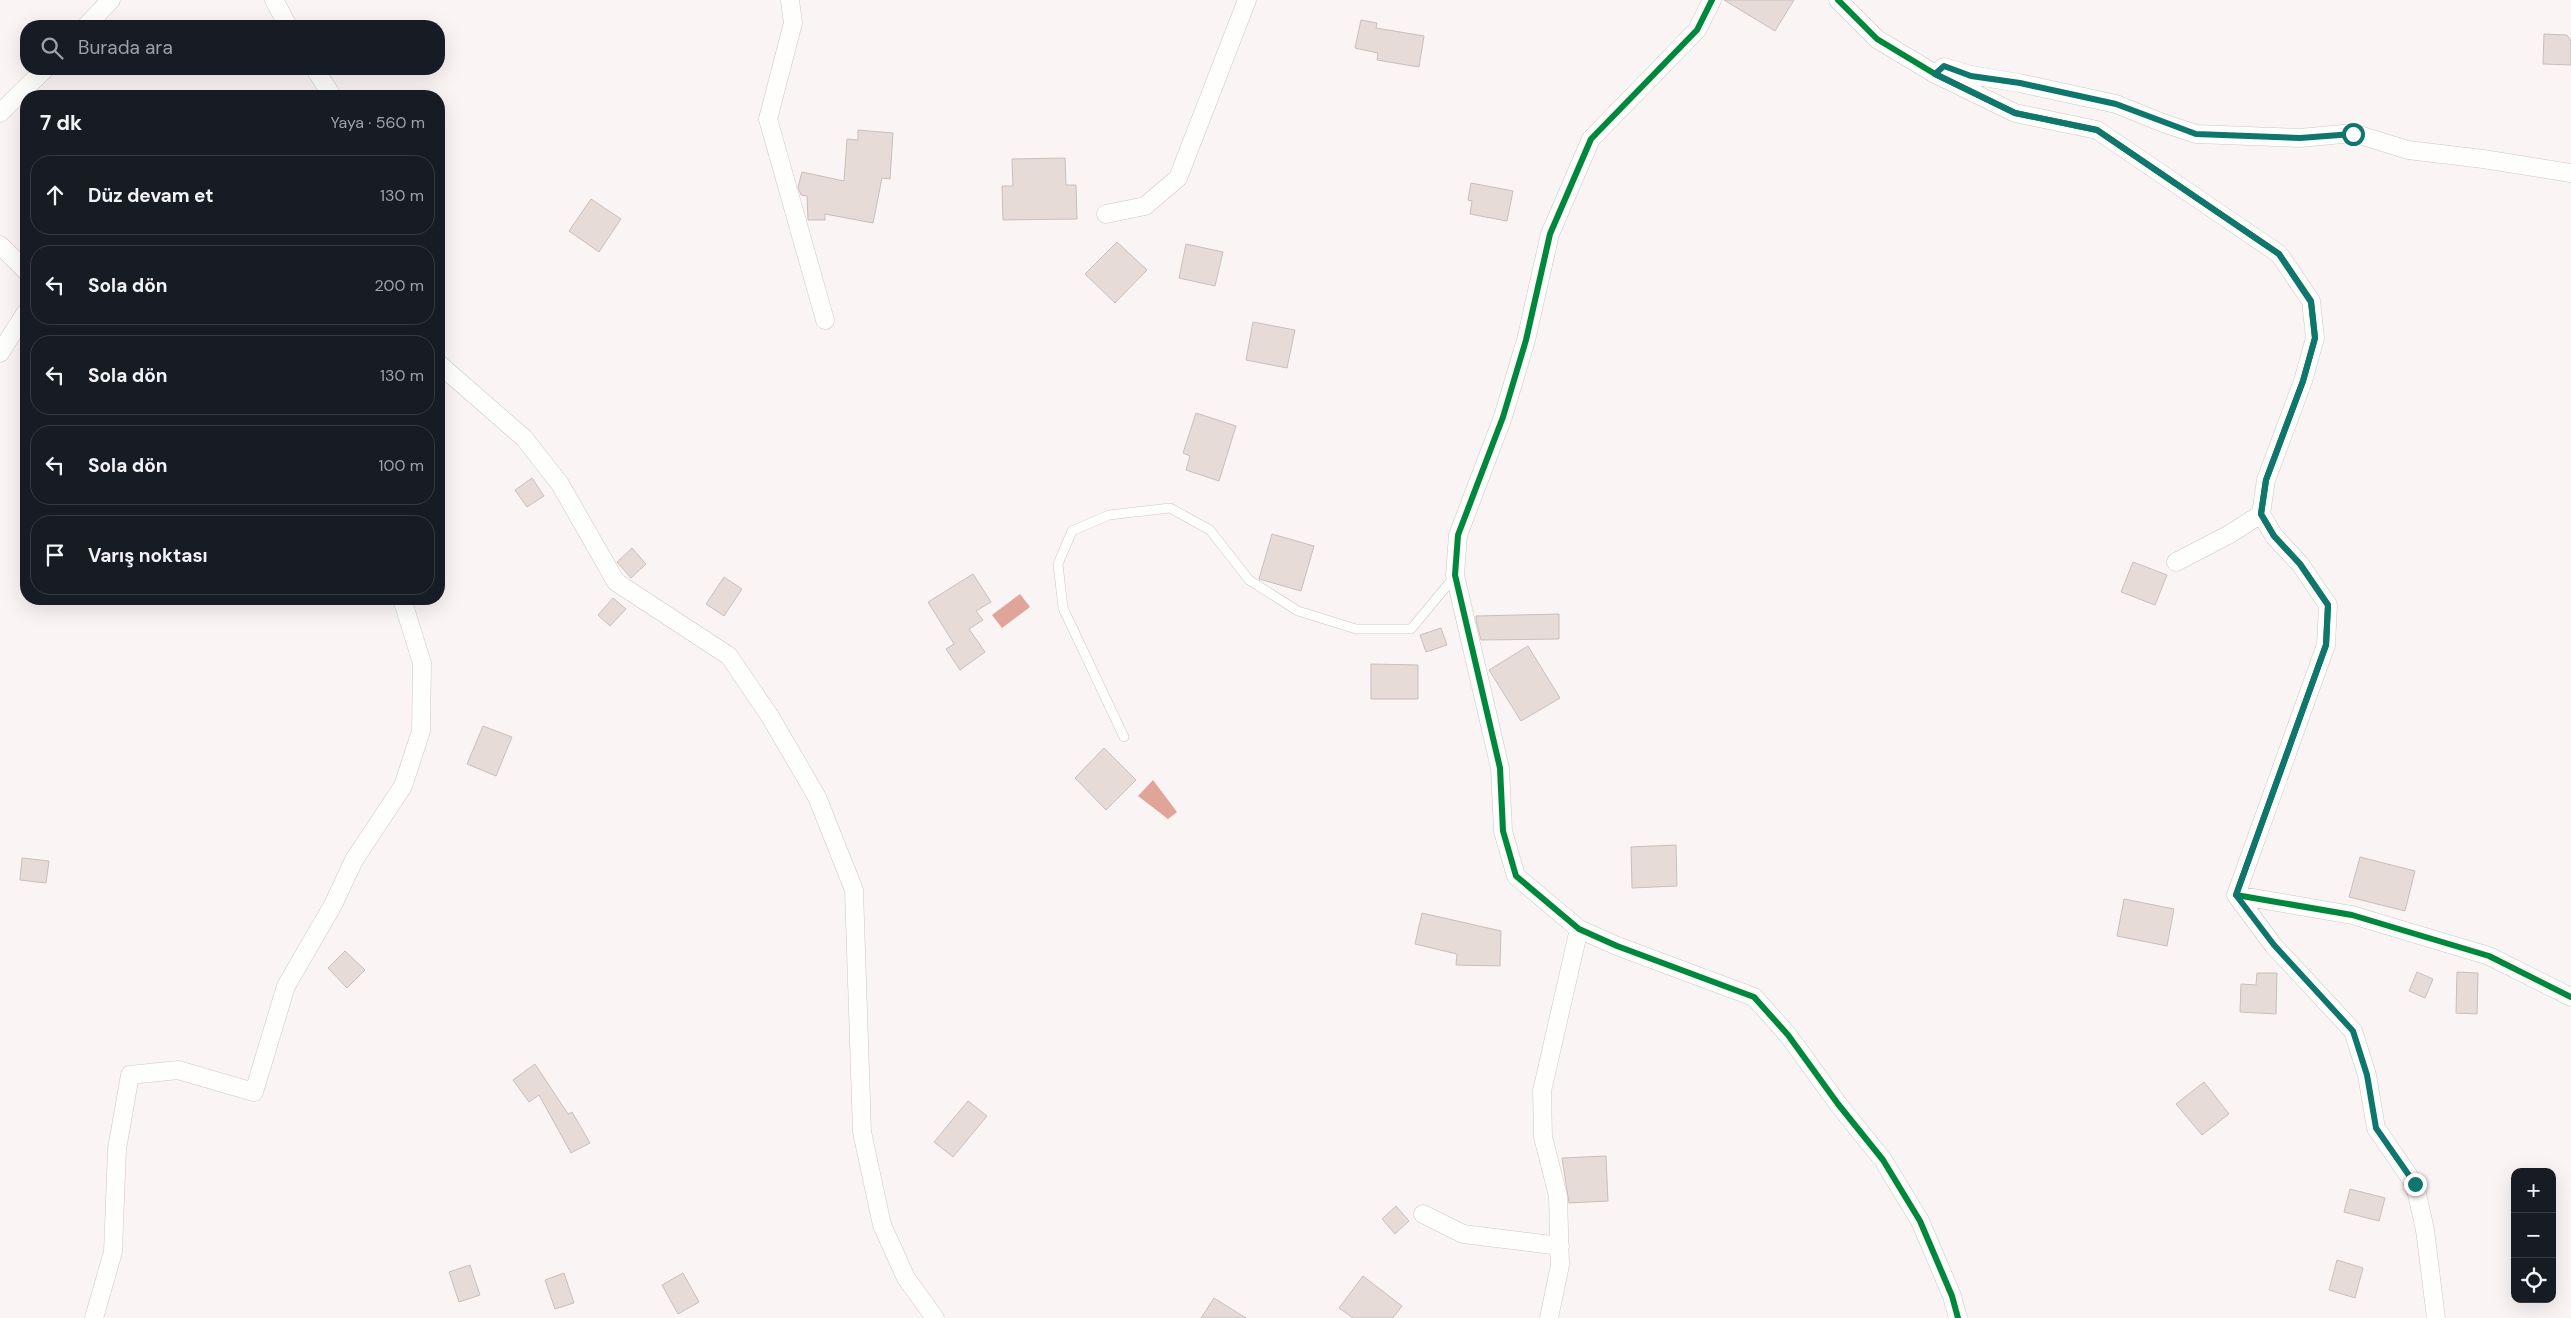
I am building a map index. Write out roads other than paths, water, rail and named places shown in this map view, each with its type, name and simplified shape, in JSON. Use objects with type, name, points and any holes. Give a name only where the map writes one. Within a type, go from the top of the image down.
[{"type":"street","points":[[92,20],[111,0]]},
{"type":"street","points":[[274,0],[285,20]]},
{"type":"street","points":[[790,0],[793,23],[768,119],[825,320]]},
{"type":"street","points":[[1106,214],[1145,206],[1178,178],[1247,0]]},
{"type":"street","points":[[1712,0],[1697,30],[1591,139],[1550,234],[1526,340],[1503,417],[1458,535],[1455,575],[1500,768],[1503,831],[1516,876],[1578,929],[1617,946],[1754,997],[1788,1035],[1838,1104],[1883,1160],[1920,1221],[1952,1296],[1958,1318]]},
{"type":"street","points":[[1838,0],[1877,39],[1935,74],[2015,113],[2097,130],[2279,254],[2311,302],[2315,338],[2303,381],[2266,480],[2261,514],[2274,536],[2300,564],[2328,605],[2326,645],[2236,895]]},
{"type":"street","points":[[1935,74],[1944,66],[1971,76],[2020,83],[2116,104],[2196,134],[2300,138],[2353,134],[2408,150],[2571,173]]},
{"type":"street","points":[[24,90],[39,75]]},
{"type":"street","points":[[319,75],[328,90]]},
{"type":"street","points":[[0,113],[20,93]]},
{"type":"street","points":[[0,245],[20,265]]},
{"type":"street","points":[[0,353],[20,321]]},
{"type":"street","points":[[445,369],[524,438],[560,484],[616,582],[729,656],[772,718],[817,796],[854,890],[862,1132],[882,1225],[906,1278],[935,1318]]},
{"type":"street","points":[[2176,562],[2230,534],[2261,514]]},
{"type":"street","points":[[94,1318],[113,1252],[117,1149],[130,1075],[178,1070],[254,1092],[286,986],[333,905],[354,860],[403,786],[421,731],[422,663],[404,605]]},
{"type":"street","points":[[2236,895],[2352,915],[2489,956],[2571,997]]},
{"type":"street","points":[[2236,895],[2274,945],[2353,1031],[2367,1075],[2376,1128],[2415,1184],[2425,1230],[2436,1318]]},
{"type":"street","points":[[1549,1318],[1560,1265],[1560,1246],[1558,1196],[1543,1137],[1542,1091],[1578,929]]},
{"type":"street","points":[[1423,1214],[1463,1234],[1560,1246]]},
{"type":"lane","points":[[1124,737],[1063,608],[1058,564],[1072,531],[1109,515],[1170,508],[1210,530],[1249,580],[1298,611],[1356,629],[1412,629],[1455,575]]}]
